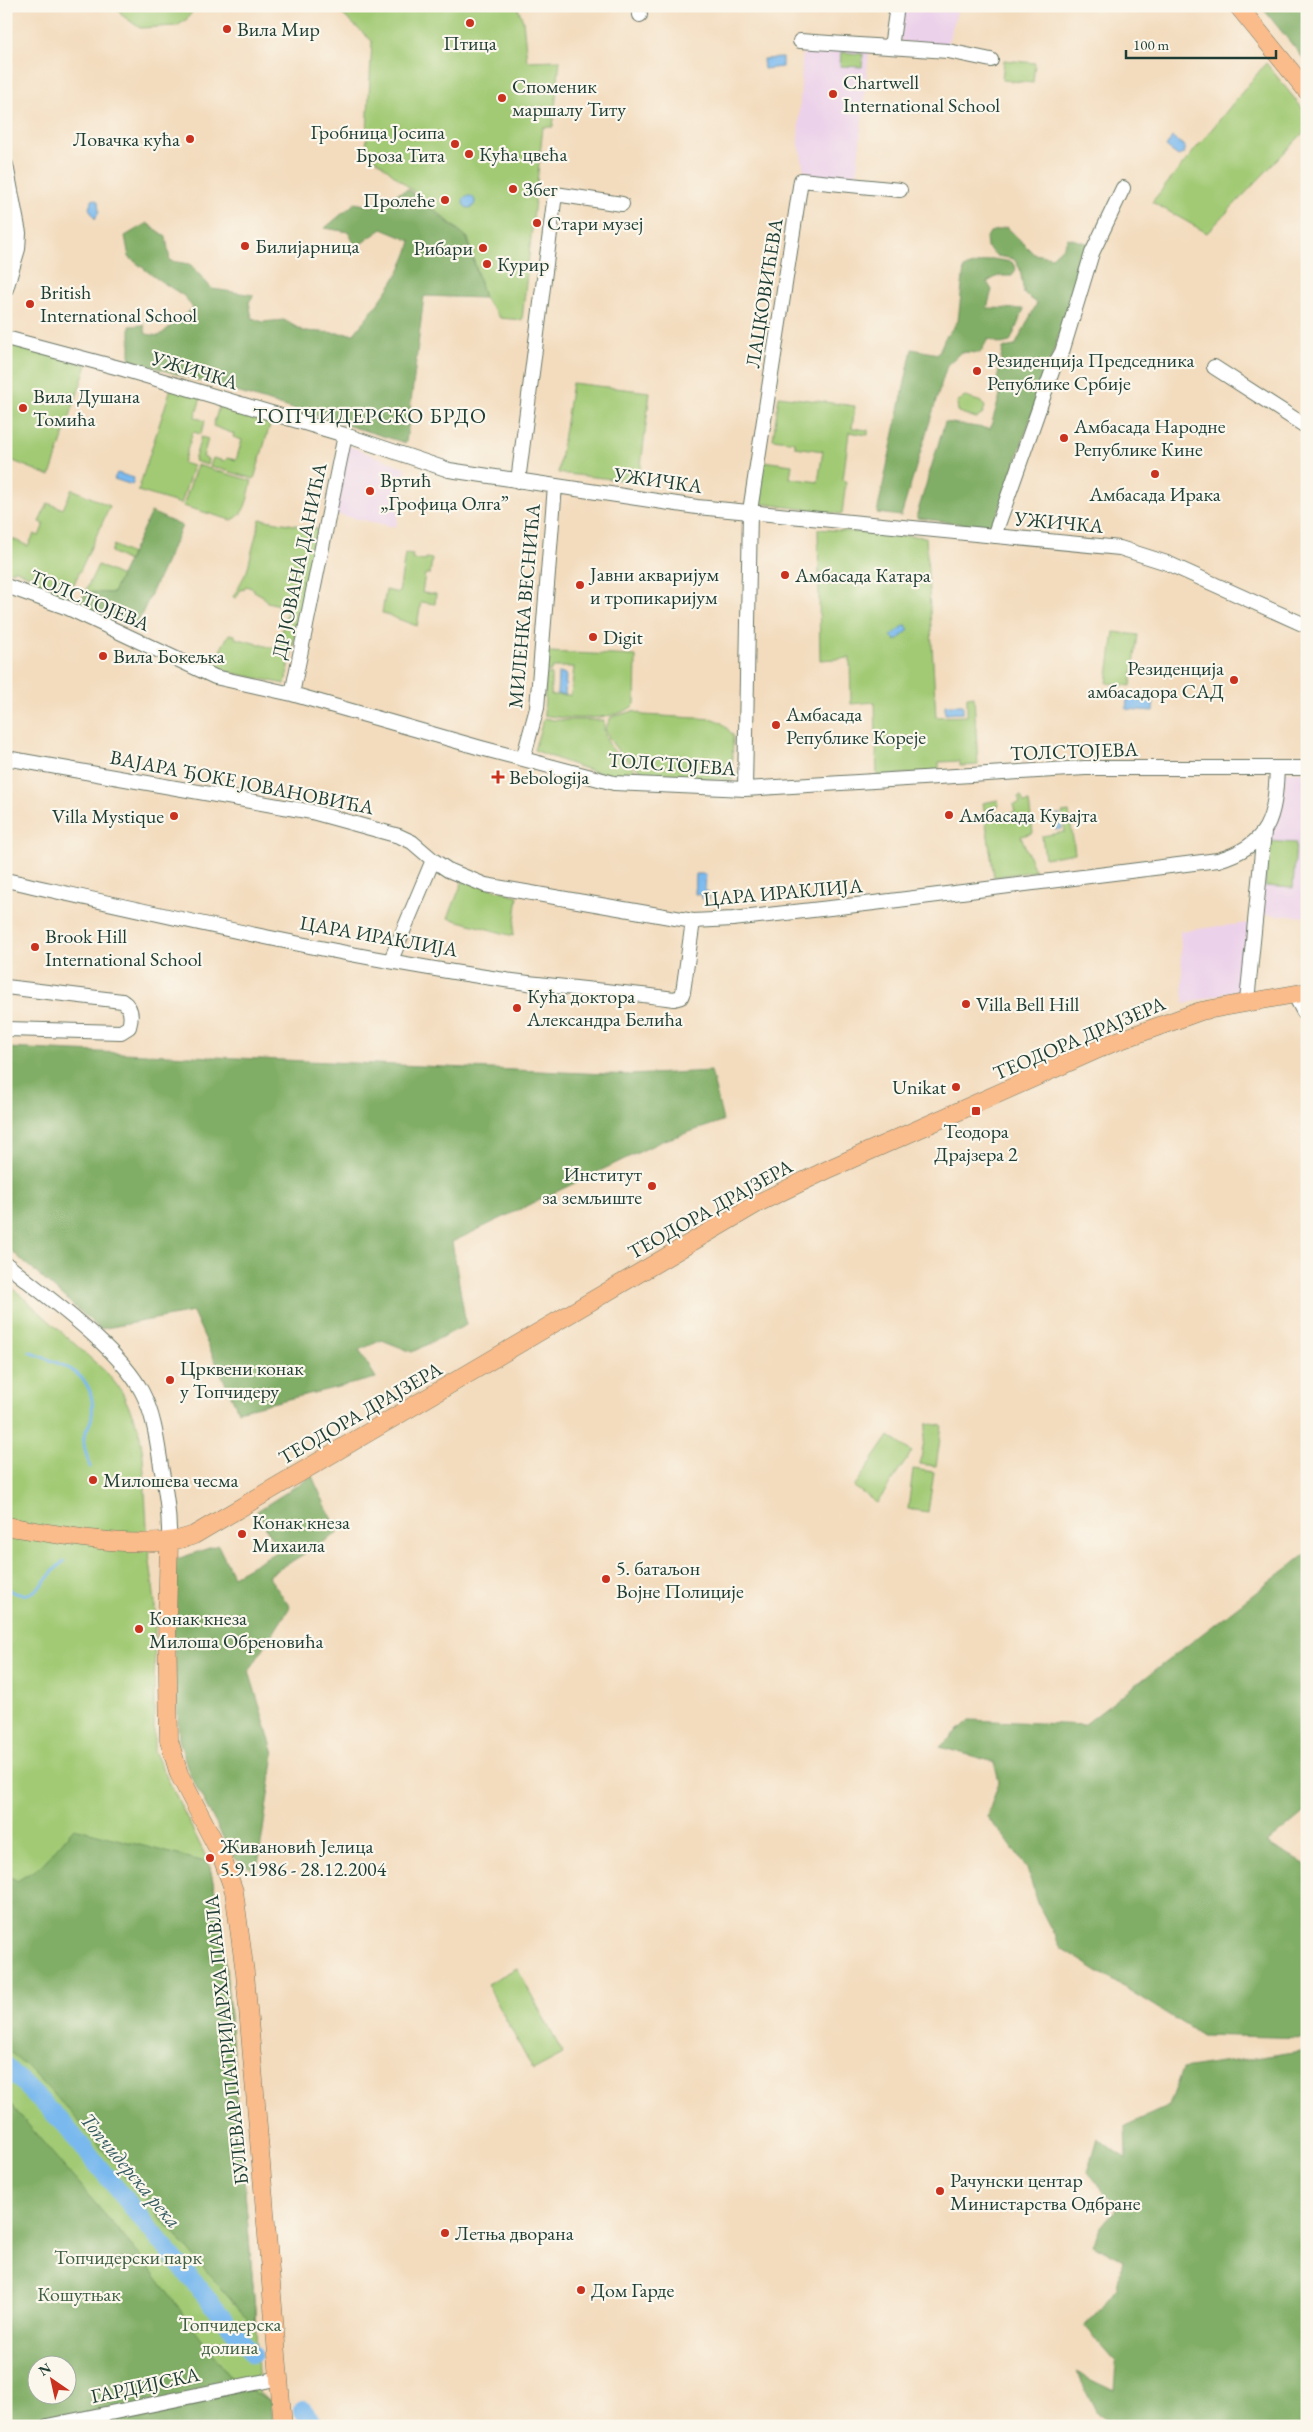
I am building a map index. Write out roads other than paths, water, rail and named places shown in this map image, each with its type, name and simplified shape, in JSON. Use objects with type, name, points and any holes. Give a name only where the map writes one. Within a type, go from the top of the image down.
[{"type":"main road","points":[[1238,6],[1307,90]]},
{"type":"main road","name":"ТЕОДОРА ДРАЈЗЕРА","points":[[6,1526],[132,1542],[169,1542],[189,1537],[207,1529],[758,1203],[831,1168],[1112,1043],[1200,1011],[1247,1001],[1300,993]]},
{"type":"main road","name":"БУЛЕВАР ПАТРИЈАРХА ПАВЛА","points":[[169,1542],[167,1619],[169,1740],[179,1774],[221,1855],[234,1891],[244,1965],[284,2426]]},
{"type":"street","points":[[891,47],[897,6]]},
{"type":"street","points":[[800,41],[948,51],[991,60]]},
{"type":"street","points":[[6,165],[19,233],[18,249],[6,289]]},
{"type":"street","name":"ЛАЦКОВИЋЕВА","points":[[750,511],[802,180],[900,190]]},
{"type":"street","points":[[994,536],[1054,366],[1062,352],[1092,252],[1123,188]]},
{"type":"street","points":[[518,481],[555,194],[622,204]]},
{"type":"street","name":"УЖИЧКА","points":[[6,338],[123,369],[345,435],[449,470],[697,507],[1078,543],[1133,551],[1167,563],[1305,620]]},
{"type":"street","points":[[1214,367],[1307,427]]},
{"type":"street","name":"ДР ЈОВАНА ДАНИЋА","points":[[292,694],[345,435]]},
{"type":"street","name":"МИЛЕНКА ВЕСНИЋА","points":[[523,760],[537,708],[555,486]]},
{"type":"street","points":[[744,789],[750,511]]},
{"type":"street","name":"ТОЛСТОЈЕВА","points":[[6,586],[68,608],[215,677],[292,694],[523,760],[614,783],[744,789],[1085,768],[1307,768]]},
{"type":"street","name":"ВАЈАРА ЂОКЕ ЈОВАНОВИЋА","points":[[6,758],[312,812],[399,836],[412,842],[433,860],[463,877],[485,884],[693,920]]},
{"type":"street","name":"ЦАРА ИРАКЛИЈА","points":[[6,880],[184,919],[391,960],[504,980],[677,999],[683,992],[693,920],[733,919],[1218,860],[1246,848],[1264,832],[1273,816],[1276,803],[1277,768]]},
{"type":"street","points":[[1247,1001],[1264,832]]},
{"type":"street","points":[[391,960],[433,860]]},
{"type":"street","points":[[6,987],[122,1001],[128,1005],[131,1011],[129,1027],[121,1032],[6,1029]]},
{"type":"street","points":[[1300,993],[1307,1018]]},
{"type":"street","points":[[6,1264],[122,1363],[139,1386],[155,1427],[167,1504],[169,1542]]},
{"type":"street","name":"ГАРДИЈСКА","points":[[47,2426],[280,2378]]},
{"type":"water","points":[[782,58],[782,67],[764,69],[763,59]]},
{"type":"water","points":[[1172,137],[1185,146],[1183,154],[1178,156],[1166,147]]},
{"type":"water","points":[[467,196],[471,196],[475,202],[471,208],[467,208],[463,204],[463,200]]},
{"type":"water","points":[[93,199],[98,201],[99,212],[95,219],[89,208]]},
{"type":"water","points":[[117,473],[134,478],[132,485],[114,479]]},
{"type":"water","points":[[905,625],[909,630],[896,641],[891,636]]},
{"type":"water","points":[[558,673],[566,674],[565,695],[557,694]]},
{"type":"water","points":[[1127,699],[1154,701],[1153,711],[1126,709]]},
{"type":"water","points":[[945,705],[963,705],[963,713],[945,714]]},
{"type":"water","points":[[1054,815],[1060,815],[1062,829],[1055,830]]},
{"type":"water","points":[[696,874],[706,874],[705,891],[709,892],[709,899],[702,899],[702,895],[695,894]]},
{"type":"waterway","points":[[30,1352],[75,1372],[83,1379],[89,1389],[92,1400],[92,1418],[85,1434],[84,1448],[90,1467]]},
{"type":"waterway","points":[[6,1588],[16,1593],[25,1594],[33,1592],[64,1561]]},
{"type":"waterway","name":"Топчидерска река","points":[[6,2066],[62,2122],[253,2354]]},
{"type":"waterway","name":"Топчидерска река","points":[[303,2410],[316,2426]]},
{"type":"place","name":"Птица","points":[[470,23]]},
{"type":"place","name":"Вила Мир","points":[[227,29]]},
{"type":"place","name":"Chartwell International School","points":[[833,94]]},
{"type":"place","name":"Споменик маршалу Титу","points":[[502,98]]},
{"type":"place","name":"Ловачка кућа","points":[[190,139]]},
{"type":"place","name":"Гробница Јосипа Броза Тита","points":[[455,144]]},
{"type":"place","name":"Кућа цвећа","points":[[469,154]]},
{"type":"place","name":"Збег","points":[[513,189]]},
{"type":"place","name":"Пролеће","points":[[445,200]]},
{"type":"place","name":"Стари музеј","points":[[537,223]]},
{"type":"place","name":"Билијарница","points":[[245,246]]},
{"type":"place","name":"Рибари","points":[[483,248]]},
{"type":"place","name":"Курир","points":[[487,264]]},
{"type":"place","name":"British International School","points":[[30,304]]},
{"type":"place","name":"Резиденција Председника Републике Србије","points":[[977,371]]},
{"type":"place","name":"Вила Душана Томића","points":[[23,408]]},
{"type":"place","name":"Амбасада Народне Републике Кине","points":[[1064,438]]},
{"type":"place","name":"Амбасада Ирака","points":[[1155,474]]},
{"type":"place","name":"Вртић „Грофица Олга”","points":[[370,491]]},
{"type":"place","name":"Амбасада Катара","points":[[785,575]]},
{"type":"place","name":"Јавни акваријум и тропикаријум","points":[[580,585]]},
{"type":"place","name":"Digit","points":[[593,637]]},
{"type":"place","name":"Вила Бокељка","points":[[103,656]]},
{"type":"place","name":"Резиденција амбасадора САД","points":[[1234,680]]},
{"type":"place","name":"Амбасада Републике Кореје","points":[[776,725]]},
{"type":"place","name":"Bebologija","points":[[498,777]]},
{"type":"place","name":"Амбасада Кувајта","points":[[949,815]]},
{"type":"place","name":"Villa Mystique","points":[[174,816]]},
{"type":"place","name":"Brook Hill International School","points":[[35,947]]},
{"type":"place","name":"Villa Bell Hill","points":[[966,1004]]},
{"type":"place","name":"Кућа доктора Александра Белића","points":[[517,1008]]},
{"type":"place","name":"Unikat","points":[[956,1087]]},
{"type":"place","name":"Теодора Драјзера 2","points":[[976,1111]]},
{"type":"place","name":"Институт за земљиште","points":[[652,1186]]},
{"type":"place","name":"Црквени конак у Топчидеру","points":[[170,1380]]},
{"type":"place","name":"Милошева чесма","points":[[93,1480]]},
{"type":"place","name":"Конак кнеза Михаила","points":[[242,1534]]},
{"type":"place","name":"5. батаљон Војне Полиције","points":[[606,1579]]},
{"type":"place","name":"Конак кнеза Милоша Обреновића","points":[[139,1629]]},
{"type":"place","name":"Живановић Јелица 5.9.1986 - 28.12.2004","points":[[210,1858]]},
{"type":"place","name":"Рачунски центар Министарства Одбране","points":[[940,2191]]},
{"type":"place","name":"Летња дворана","points":[[445,2233]]},
{"type":"place","name":"Дом Гарде","points":[[581,2290]]},
{"type":"district","name":"ТОПЧИДЕРСКО БРДО","points":[[370,415]]},
{"type":"park label","name":"Топчидерски парк","points":[[128,2257]]},
{"type":"park label","name":"Кошутњак","points":[[79,2294]]},
{"type":"park label","name":"Топчидерска долина","points":[[230,2336]]}]
